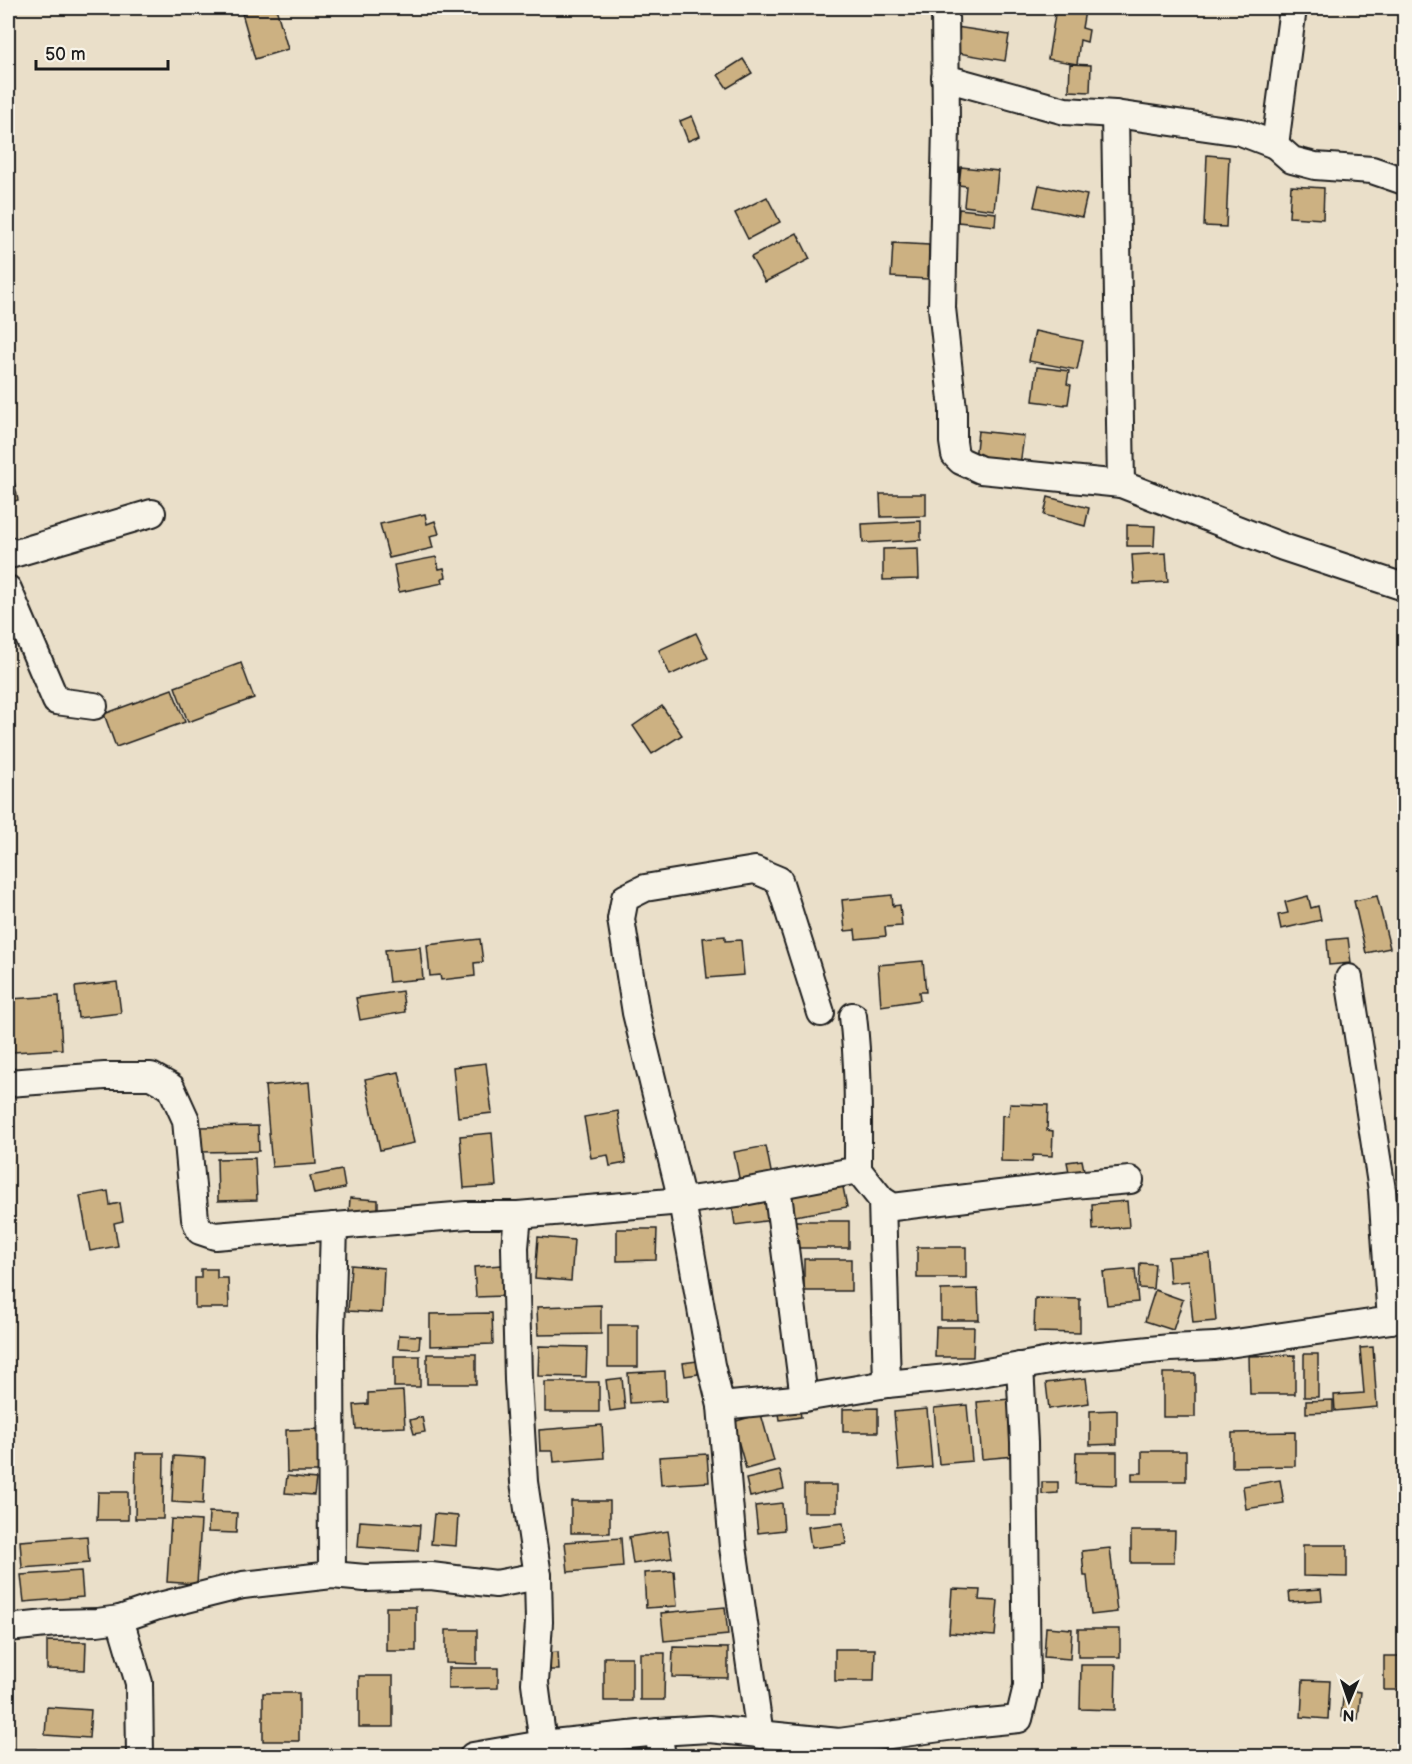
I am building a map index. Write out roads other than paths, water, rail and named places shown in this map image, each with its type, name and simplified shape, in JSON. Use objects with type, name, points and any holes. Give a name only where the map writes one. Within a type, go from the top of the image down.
[{"type":"street","points":[[945,8],[942,308],[953,409],[955,455],[961,461],[981,470],[1121,484],[1283,546],[1404,587]]},
{"type":"street","points":[[1275,145],[1293,8]]},
{"type":"street","points":[[945,78],[1065,111],[1115,114],[1241,132],[1275,145],[1292,160],[1315,166],[1372,170],[1404,181]]},
{"type":"street","points":[[1115,114],[1121,484]]},
{"type":"street","points":[[8,550],[13,554],[152,513]]},
{"type":"street","points":[[8,590],[56,700],[94,706]]},
{"type":"street","points":[[760,1735],[733,1547],[721,1406],[711,1365],[682,1201],[636,1013],[621,920],[625,898],[645,888],[755,870],[779,880],[821,1013]]},
{"type":"street","points":[[721,1406],[804,1398],[887,1384],[958,1377],[1061,1359],[1215,1346],[1398,1317],[1382,1190],[1349,978]]},
{"type":"street","points":[[853,1016],[857,1053],[858,1170],[882,1200],[893,1207],[1130,1180]]},
{"type":"street","points":[[8,1083],[105,1076],[151,1076],[171,1087],[186,1120],[195,1219],[201,1231],[215,1236],[467,1215],[518,1215],[682,1201],[858,1170]]},
{"type":"street","points":[[777,1186],[804,1398]]},
{"type":"street","points":[[882,1200],[887,1384]]},
{"type":"street","points":[[518,1215],[515,1247],[520,1414],[524,1482],[538,1576],[539,1622],[535,1683],[543,1744]]},
{"type":"street","points":[[332,1575],[334,1227]]},
{"type":"street","points":[[473,1756],[543,1744],[660,1744],[709,1729],[840,1749],[969,1724],[1019,1719],[1027,1686],[1024,1442],[1020,1366]]},
{"type":"street","points":[[8,1628],[56,1623],[97,1623],[120,1619],[154,1607],[243,1585],[332,1575],[365,1578],[431,1576],[496,1584],[538,1576]]},
{"type":"street","points":[[120,1619],[139,1683],[140,1756]]}]
